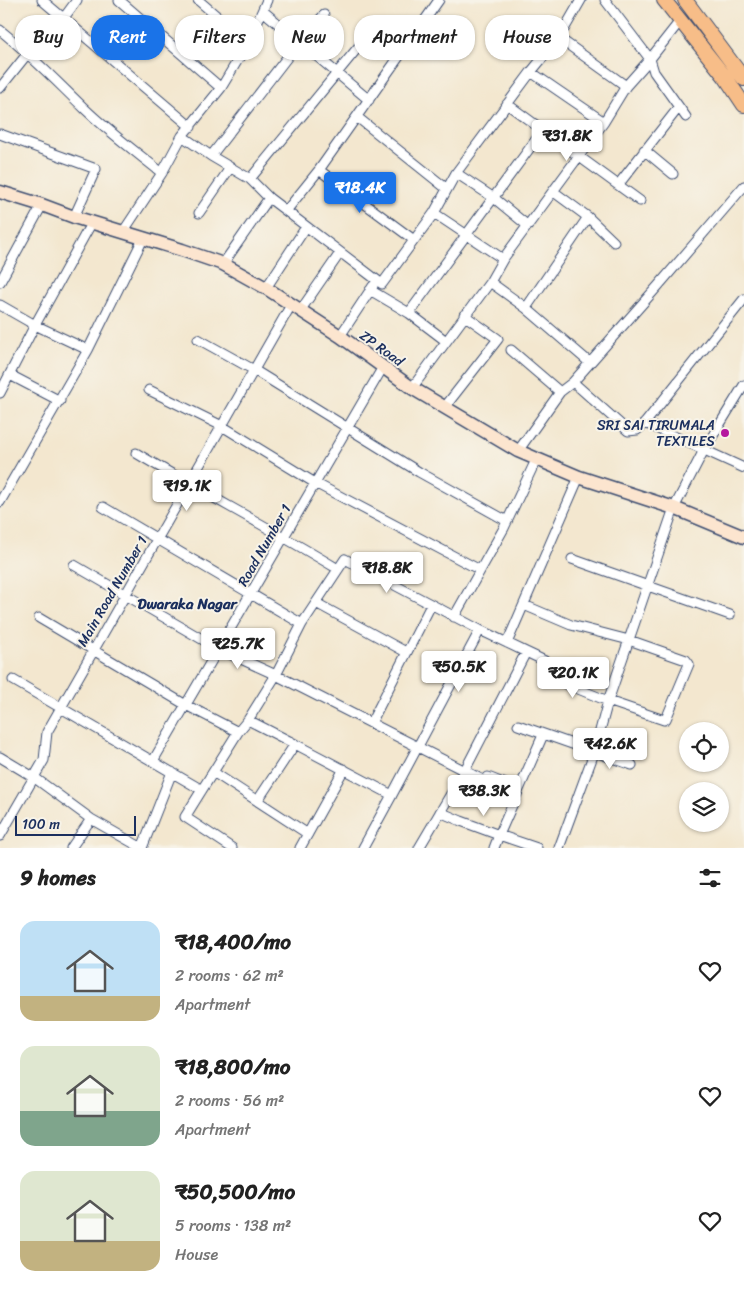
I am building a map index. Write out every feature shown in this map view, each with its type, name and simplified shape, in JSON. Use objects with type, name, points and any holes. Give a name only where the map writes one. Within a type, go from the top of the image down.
[{"type":"main road","points":[[664,0],[726,78],[744,105]]},
{"type":"main road","points":[[685,0],[744,79]]},
{"type":"street","points":[[42,0],[59,15]]},
{"type":"street","points":[[67,15],[77,0]]},
{"type":"street","points":[[119,0],[220,88]]},
{"type":"street","points":[[198,0],[215,15]]},
{"type":"street","points":[[261,15],[267,0]]},
{"type":"street","points":[[286,211],[319,170],[439,0]]},
{"type":"street","points":[[569,22],[581,0]]},
{"type":"street","points":[[605,0],[650,59],[654,72],[686,117]]},
{"type":"street","points":[[263,11],[274,20]]},
{"type":"street","points":[[412,388],[604,122],[626,86],[680,21]]},
{"type":"street","points":[[0,30],[15,42]]},
{"type":"street","points":[[81,33],[191,127]]},
{"type":"street","points":[[569,45],[626,86]]},
{"type":"street","points":[[250,180],[354,52]]},
{"type":"street","points":[[1,86],[22,60]]},
{"type":"street","points":[[35,60],[124,144],[162,173]]},
{"type":"street","points":[[123,232],[162,173],[182,136],[220,88],[237,60]]},
{"type":"street","points":[[211,156],[285,60]]},
{"type":"street","points":[[320,60],[369,100]]},
{"type":"street","points":[[182,136],[250,180],[269,198],[382,284],[434,213],[456,173],[541,60]]},
{"type":"street","points":[[531,72],[604,122]]},
{"type":"street","points":[[508,104],[640,201]]},
{"type":"street","points":[[618,185],[679,107]]},
{"type":"street","points":[[357,117],[447,189]]},
{"type":"street","points":[[409,313],[543,130]]},
{"type":"street","points":[[0,134],[96,169],[74,217]]},
{"type":"street","points":[[644,150],[673,174]]},
{"type":"street","points":[[199,213],[230,168]]},
{"type":"street","points":[[319,170],[414,240]]},
{"type":"street","points":[[456,173],[494,198],[528,226]]},
{"type":"street","points":[[518,451],[560,392],[573,382],[744,186]]},
{"type":"street","name":"ZP Road","points":[[0,192],[223,264],[266,288],[340,336],[412,388],[518,451],[579,477],[674,508],[744,537]]},
{"type":"street","points":[[554,192],[588,217],[614,242]]},
{"type":"street","points":[[223,264],[269,198]]},
{"type":"street","points":[[0,282],[42,205]]},
{"type":"street","points":[[434,213],[504,259]]},
{"type":"street","points":[[526,308],[588,217]]},
{"type":"street","points":[[0,393],[92,222]]},
{"type":"street","points":[[266,288],[306,227]]},
{"type":"street","points":[[0,502],[88,350],[143,239]]},
{"type":"street","name":"Main Road Number 1","points":[[1,833],[44,760],[47,732],[254,370],[296,308],[340,253]]},
{"type":"street","points":[[340,336],[376,280]]},
{"type":"street","points":[[490,282],[526,308],[589,362]]},
{"type":"street","points":[[370,290],[409,313],[446,341]]},
{"type":"street","points":[[573,382],[628,431],[638,430],[646,423],[744,299]]},
{"type":"street","points":[[0,306],[88,350]]},
{"type":"street","points":[[444,408],[498,339],[464,316]]},
{"type":"street","points":[[198,338],[254,370],[419,472],[507,521]]},
{"type":"street","points":[[511,350],[560,392]]},
{"type":"street","name":"Road Number 1","points":[[153,761],[382,367]]},
{"type":"street","points":[[10,375],[60,401]]},
{"type":"street","points":[[559,848],[594,753],[608,701],[674,508],[704,450],[744,385]]},
{"type":"street","points":[[149,390],[222,426],[315,483],[480,570]]},
{"type":"street","points":[[646,423],[744,468]]},
{"type":"street","points":[[136,453],[284,536],[338,569]]},
{"type":"street","points":[[454,617],[507,521],[536,460]]},
{"type":"street","points":[[507,643],[579,477]]},
{"type":"street","points":[[102,507],[302,624]]},
{"type":"street","points":[[232,848],[185,818],[276,675],[302,624],[343,560],[347,559],[454,617],[545,661]]},
{"type":"street","points":[[572,559],[730,615]]},
{"type":"street","points":[[74,565],[219,648],[465,770],[518,789]]},
{"type":"street","points":[[316,603],[406,652]]},
{"type":"street","points":[[371,722],[431,604]]},
{"type":"street","points":[[524,605],[571,624],[629,640],[686,660],[689,664],[666,719],[661,720],[546,676]]},
{"type":"street","points":[[39,618],[186,705],[238,732]]},
{"type":"street","points":[[363,848],[480,630]]},
{"type":"street","points":[[419,848],[465,770],[526,652]]},
{"type":"street","points":[[13,680],[202,790]]},
{"type":"street","points":[[248,720],[392,795]]},
{"type":"street","points":[[518,726],[632,765]]},
{"type":"street","points":[[494,848],[543,735]]},
{"type":"street","points":[[258,800],[296,744]]},
{"type":"street","points":[[0,757],[35,778],[91,819],[142,848],[172,772]]},
{"type":"street","points":[[300,848],[344,769]]},
{"type":"street","points":[[213,772],[308,834]]},
{"type":"street","points":[[440,812],[461,822],[537,848]]},
{"type":"street","points":[[70,848],[91,819]]},
{"type":"place","name":"SRI SAI TIRUMALA TEXTILES","points":[[725,433]]},
{"type":"district","name":"Dwaraka Nagar","points":[[187,604]]}]
